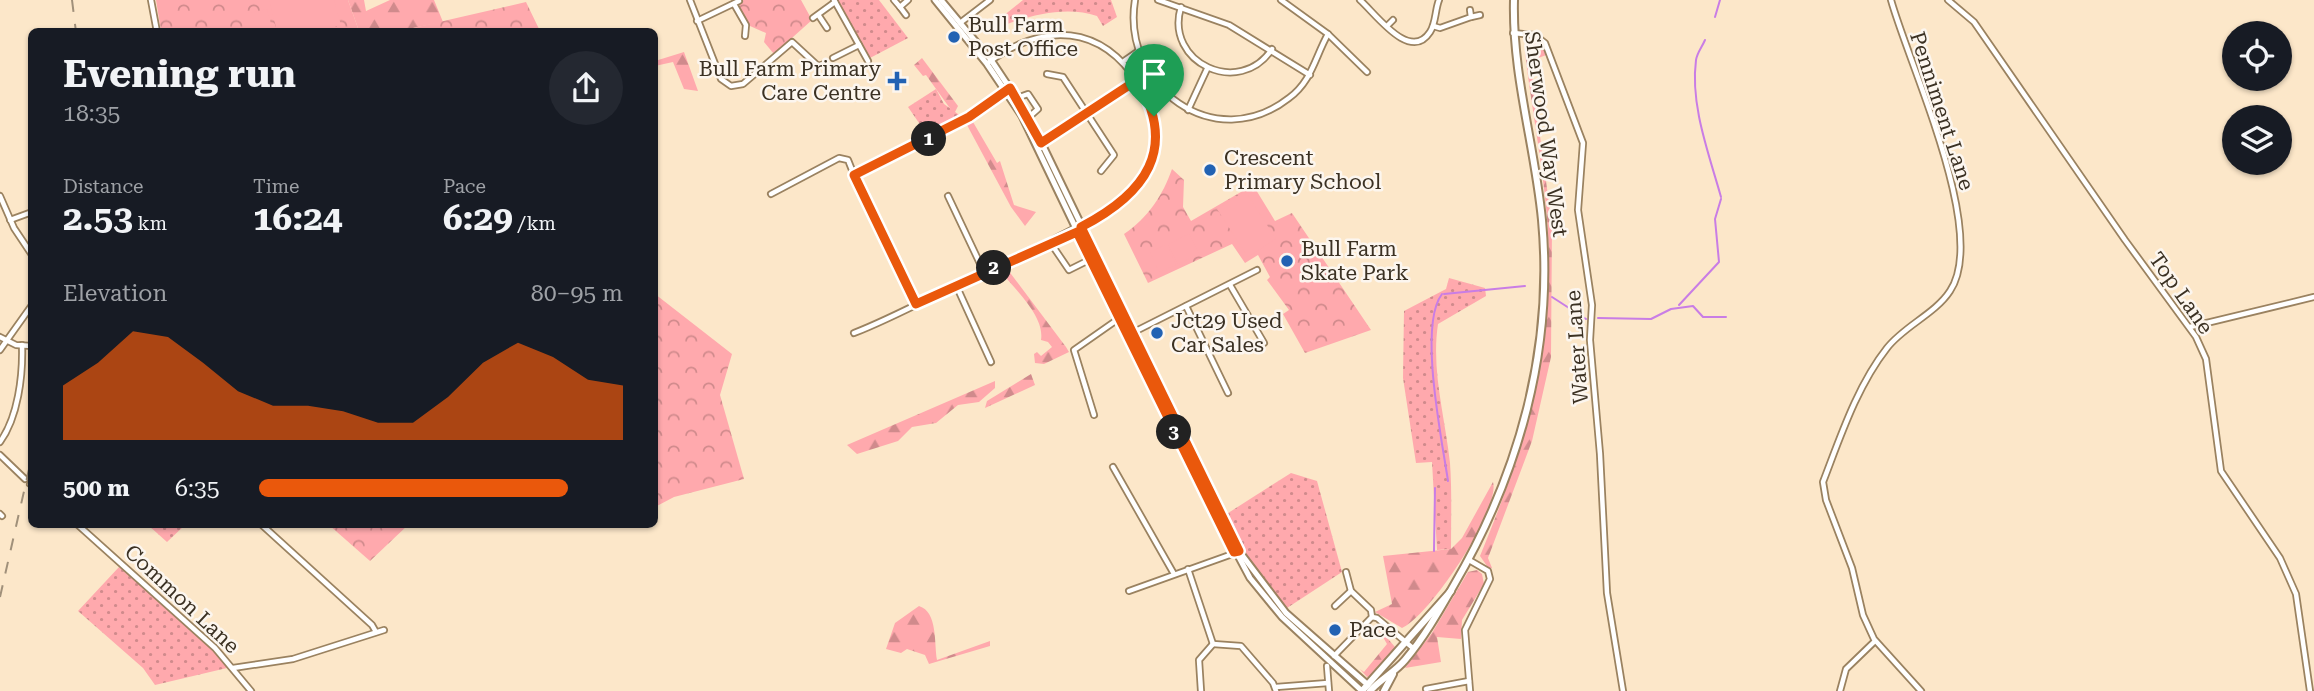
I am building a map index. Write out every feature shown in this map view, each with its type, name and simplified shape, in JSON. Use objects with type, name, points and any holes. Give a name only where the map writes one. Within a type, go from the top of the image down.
[{"type":"highway","name":"Sherwood Way West","points":[[1362,691],[1371,689],[1396,670],[1414,649],[1451,591],[1500,494],[1522,435],[1540,340],[1545,270],[1543,223],[1513,33],[1514,0]]},
{"type":"highway","name":"Sherwood Way West","points":[[1371,689],[1451,591]]},
{"type":"highway","points":[[1384,691],[1396,670]]},
{"type":"main road","points":[[935,0],[958,23]]},
{"type":"main road","points":[[942,0],[1008,89],[1039,144]]},
{"type":"main road","points":[[1008,89],[1029,117],[1077,229],[1122,316]]},
{"type":"main road","points":[[1077,229],[1131,333],[1250,578],[1282,617],[1371,689]]},
{"type":"main road","points":[[1332,657],[1362,691]]},
{"type":"street","points":[[151,0],[156,28]]},
{"type":"street","points":[[690,0],[721,79],[731,86],[743,84],[790,43],[798,46],[818,66],[824,64]]},
{"type":"street","points":[[894,0],[905,15]]},
{"type":"street","points":[[900,7],[908,0]]},
{"type":"street","points":[[958,23],[989,0]]},
{"type":"street","points":[[1135,0],[1133,33],[1137,52],[1163,93],[1188,110],[1219,119],[1255,116],[1292,96],[1310,75],[1328,34]]},
{"type":"street","points":[[1158,0],[1228,25],[1272,49],[1310,75]]},
{"type":"street","points":[[1280,0],[1328,34],[1367,72]]},
{"type":"street","points":[[1360,0],[1400,38],[1411,42],[1425,38],[1433,26],[1439,0]]},
{"type":"street","name":"Penniment Lane","points":[[1891,0],[1903,42],[1931,113],[1962,239],[1950,291],[1896,339],[1870,372],[1823,482],[1826,499],[1852,568],[1863,615],[1875,641],[1921,691]]},
{"type":"street","name":"Top Lane","points":[[1948,0],[1973,22],[2125,240],[2190,327],[2206,359],[2221,471],[2280,558],[2296,594],[2311,683],[2310,691]]},
{"type":"street","points":[[813,19],[835,1],[868,61]]},
{"type":"street","points":[[697,21],[736,3],[746,25],[745,36]]},
{"type":"street","points":[[1181,7],[1179,33],[1182,44],[1194,60],[1207,69],[1222,73],[1242,71],[1263,61],[1272,49]]},
{"type":"street","points":[[1470,10],[1471,16]]},
{"type":"street","points":[[1433,26],[1440,28],[1479,15]]},
{"type":"street","points":[[819,16],[827,28]]},
{"type":"street","points":[[1387,26],[1393,20]]},
{"type":"street","name":"Water Lane","points":[[1513,33],[1529,33],[1545,43],[1582,136],[1577,210],[1592,305],[1590,334],[1600,454],[1607,593],[1623,691]]},
{"type":"street","points":[[854,333],[1077,229],[1120,206],[1137,187],[1155,146],[1156,131],[1150,102],[1124,61],[1091,40],[1058,35],[1019,43],[989,62]]},
{"type":"street","points":[[832,58],[859,45]]},
{"type":"street","points":[[1124,61],[1137,52]]},
{"type":"street","points":[[1188,110],[1207,69]]},
{"type":"street","points":[[1047,74],[1063,77],[1114,155],[1101,171]]},
{"type":"street","points":[[1039,144],[1137,80]]},
{"type":"street","points":[[854,175],[969,117],[1008,89]]},
{"type":"street","points":[[1150,102],[1163,93]]},
{"type":"street","points":[[1017,98],[1028,94],[1038,110],[1029,117]]},
{"type":"street","points":[[771,194],[839,158],[848,160],[916,304]]},
{"type":"street","points":[[0,195],[10,220],[28,249]]},
{"type":"street","points":[[948,196],[984,272]]},
{"type":"street","points":[[10,220],[28,213]]},
{"type":"street","points":[[1050,242],[1069,270],[1092,258]]},
{"type":"street","points":[[1131,333],[1257,270]]},
{"type":"street","points":[[957,285],[991,362]]},
{"type":"street","points":[[1230,285],[1264,343]]},
{"type":"street","points":[[2190,327],[2314,297]]},
{"type":"street","points":[[1186,306],[1228,393]]},
{"type":"street","points":[[0,350],[28,311]]},
{"type":"street","points":[[1094,415],[1074,350],[1122,316]]},
{"type":"street","points":[[0,337],[6,342],[28,346]]},
{"type":"street","points":[[0,442],[9,429],[21,376],[22,345]]},
{"type":"street","points":[[0,455],[28,482]]},
{"type":"street","points":[[1113,467],[1174,574]]},
{"type":"street","name":"Common Lane","points":[[81,528],[195,629],[251,691]]},
{"type":"street","points":[[265,528],[338,591],[376,632]]},
{"type":"street","points":[[1129,591],[1237,552]]},
{"type":"street","points":[[1469,560],[1488,571],[1490,579],[1466,622],[1470,691]]},
{"type":"street","points":[[1188,569],[1213,644]]},
{"type":"street","points":[[1346,572],[1351,591],[1371,610],[1372,617]]},
{"type":"street","points":[[1335,606],[1351,591]]},
{"type":"street","points":[[1332,657],[1372,617]]},
{"type":"street","points":[[1372,617],[1377,618],[1414,649]]},
{"type":"street","points":[[233,668],[293,659],[384,630]]},
{"type":"street","points":[[1840,691],[1846,669],[1875,641]]},
{"type":"street","points":[[1213,644],[1241,646],[1276,689],[1328,683]]},
{"type":"street","points":[[1201,691],[1199,660],[1213,644]]},
{"type":"street","points":[[1327,666],[1329,691]]},
{"type":"street","points":[[1426,689],[1434,690],[1469,681]]},
{"type":"green space","points":[[156,0],[348,0],[358,28],[161,28]]},
{"type":"green space","points":[[269,0],[334,0],[341,25],[329,28],[276,28]]},
{"type":"green space","points":[[348,0],[364,0],[366,11],[390,0],[434,0],[443,22],[413,28],[358,28]]},
{"type":"green space","points":[[741,0],[801,0],[812,20],[774,54],[764,42],[766,33],[750,26],[739,7]]},
{"type":"green space","points":[[837,0],[879,0],[908,38],[870,58]]},
{"type":"green space","points":[[1023,0],[1111,0],[1117,17],[1103,26],[1097,16],[1085,13],[1045,13],[995,29],[992,25]]},
{"type":"green space","points":[[526,2],[539,28],[413,28]]},
{"type":"green space","points":[[267,9],[272,28],[256,28],[251,13]]},
{"type":"green space","points":[[1528,40],[1540,44],[1549,54],[1530,61],[1552,226],[1551,357],[1532,441],[1488,558],[1492,568],[1489,569],[1480,556],[1508,484],[1530,413],[1538,378],[1548,303],[1546,210],[1525,52]]},
{"type":"green space","points":[[684,52],[698,91],[684,89],[673,62],[658,65],[658,60]]},
{"type":"green space","points":[[922,58],[958,106],[954,114],[926,75],[923,76],[914,65]]},
{"type":"green space","points":[[936,89],[944,104],[962,117],[928,136],[908,107]]},
{"type":"green space","points":[[973,122],[997,163],[1000,161],[1014,205],[1036,212],[1025,226],[1011,207],[967,125]]},
{"type":"green space","points":[[1172,169],[1184,180],[1183,207],[1191,221],[1253,185],[1275,221],[1292,213],[1371,330],[1305,353],[1283,314],[1289,310],[1267,280],[1270,277],[1258,255],[1245,263],[1232,244],[1148,283],[1124,234],[1154,205]]},
{"type":"green space","points":[[1245,191],[1276,239],[1248,257],[1217,209]]},
{"type":"green space","points":[[1189,234],[1199,254],[1178,264],[1168,244]]},
{"type":"green space","points":[[1167,244],[1176,265],[1159,272],[1150,252]]},
{"type":"green space","points":[[1005,266],[1069,352],[1044,364],[1035,363],[1034,354],[1037,352],[1041,356],[1052,347],[1041,340],[1041,331],[1033,312],[999,269]]},
{"type":"green space","points":[[1449,278],[1485,288],[1486,296],[1438,324],[1436,359],[1450,463],[1451,549],[1437,550],[1432,462],[1416,463],[1403,378],[1404,311],[1446,289]]},
{"type":"green space","points":[[658,296],[732,354],[720,395],[744,479],[674,497],[658,505]]},
{"type":"green space","points":[[1031,374],[1035,385],[985,408],[987,401]]},
{"type":"green space","points":[[995,381],[995,388],[979,402],[958,405],[936,423],[912,427],[898,441],[857,454],[847,445]]},
{"type":"green space","points":[[1291,473],[1317,481],[1342,572],[1287,608],[1253,566],[1225,515]]},
{"type":"green space","points":[[1493,482],[1486,515],[1475,537],[1429,604],[1402,628],[1375,612],[1392,604],[1383,556],[1451,549],[1462,538]]},
{"type":"green space","points":[[151,528],[182,528],[167,542]]},
{"type":"green space","points":[[332,528],[405,528],[370,561]]},
{"type":"green space","points":[[119,567],[213,648],[227,668],[155,685],[143,668],[78,611]]},
{"type":"green space","points":[[1477,570],[1482,574],[1484,584],[1462,620],[1461,639],[1437,637],[1441,662],[1405,668],[1432,633],[1468,572]]},
{"type":"green space","points":[[919,606],[925,609],[932,621],[937,660],[990,641],[990,646],[929,664],[925,655],[907,649],[901,653],[886,649],[895,623]]},
{"type":"green space","points":[[1376,625],[1395,647],[1373,676],[1367,677],[1360,669],[1364,672],[1387,644]]},
{"type":"waterway","points":[[1715,17],[1720,0]]},
{"type":"waterway","points":[[1705,40],[1696,60],[1696,94],[1702,129],[1721,197]]},
{"type":"waterway","points":[[1679,305],[1719,262],[1715,219],[1721,199]]},
{"type":"waterway","points":[[1444,294],[1525,286]]},
{"type":"waterway","points":[[1442,294],[1435,309],[1432,356],[1437,412],[1448,481]]},
{"type":"waterway","points":[[1552,297],[1586,319]]},
{"type":"waterway","points":[[1598,318],[1651,319],[1671,309],[1693,306],[1703,317],[1726,317]]},
{"type":"waterway","points":[[1434,551],[1435,488]]},
{"type":"railway","points":[[72,0],[76,28]]},
{"type":"railway","points":[[0,597],[28,474]]},
{"type":"place","name":"Bull Farm Post Office","points":[[954,37]]},
{"type":"place","name":"Bull Farm Primary Care Centre","points":[[897,81]]},
{"type":"place","name":"Crescent Primary School","points":[[1210,170]]},
{"type":"place","name":"Bull Farm Skate Park","points":[[1287,261]]},
{"type":"place","name":"Jct29 Used Car Sales","points":[[1157,333]]},
{"type":"place","name":"Pace","points":[[1335,630]]},
{"type":"route","points":[[1137,80],[1150,102],[1154,116],[1155,146],[1137,187],[1120,206],[1081,227],[1239,551],[1234,552],[1077,232],[1034,248],[916,304],[854,175],[969,117],[1010,88],[1029,117],[1041,143],[1137,80]]}]
